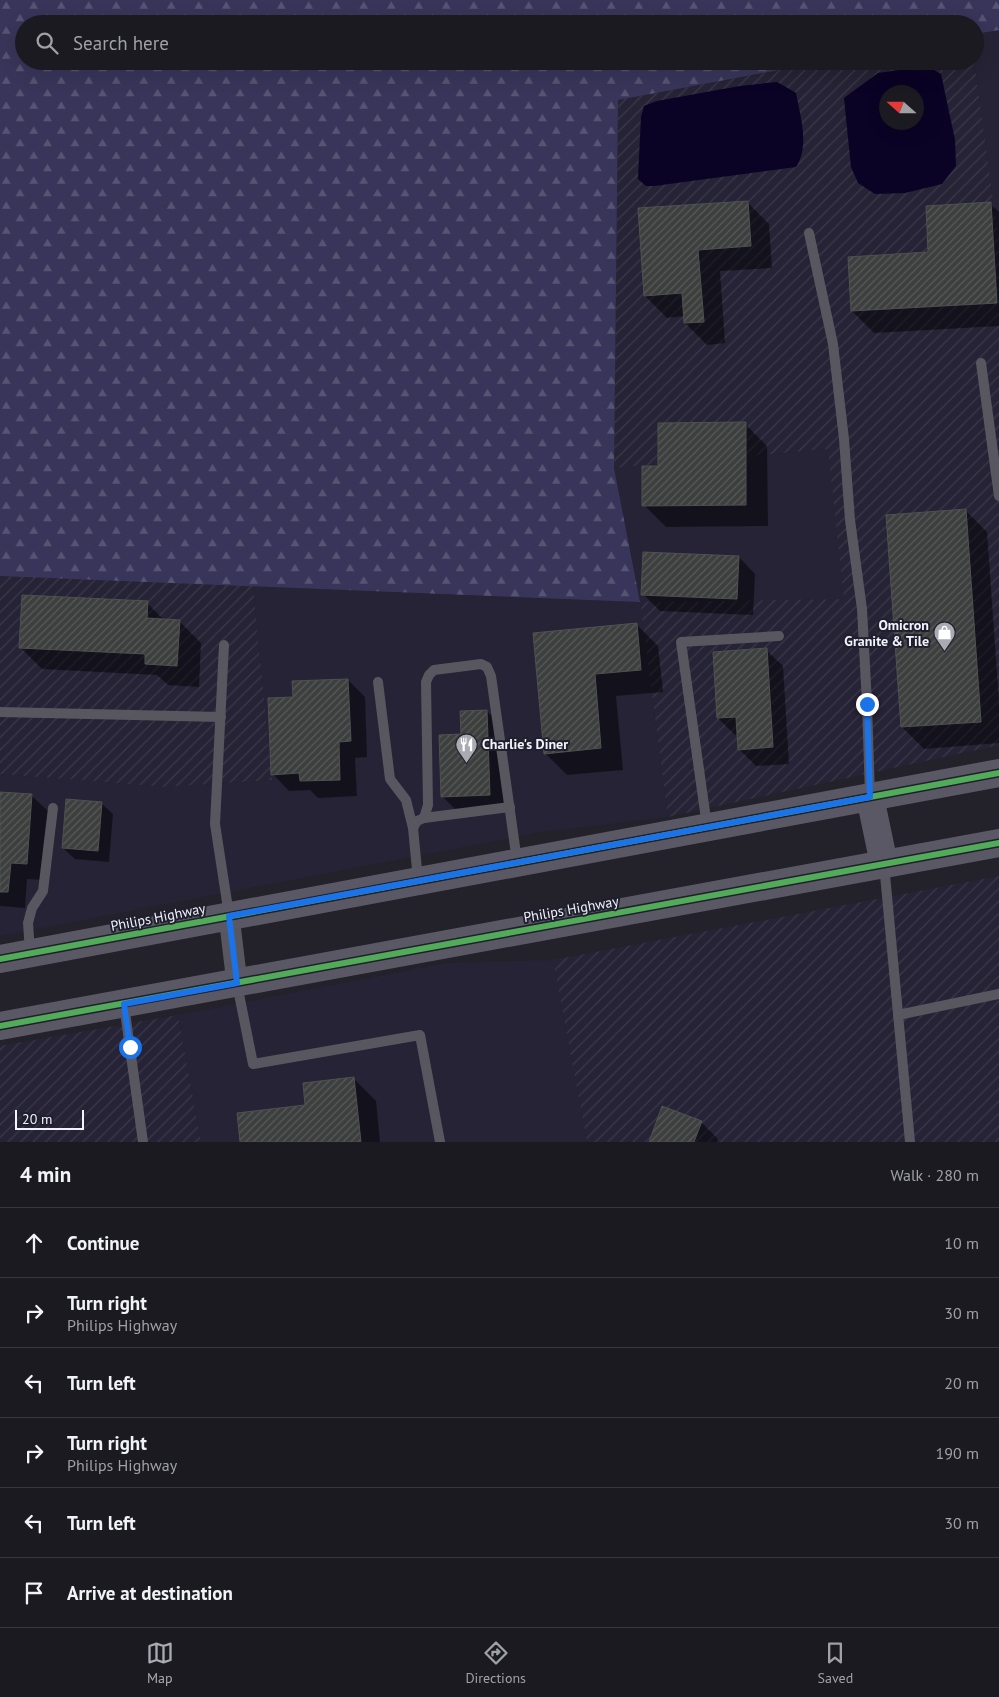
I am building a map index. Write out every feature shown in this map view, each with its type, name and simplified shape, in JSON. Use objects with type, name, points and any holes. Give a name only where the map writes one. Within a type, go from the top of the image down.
[{"type":"main road","name":"Philips Highway","points":[[0,959],[999,773]]},
{"type":"main road","points":[[870,797],[884,864]]},
{"type":"main road","name":"Philips Highway","points":[[0,1026],[999,843]]},
{"type":"street","points":[[229,916],[237,983]]},
{"type":"lane","points":[[809,233],[833,344],[844,439],[850,520],[862,609],[870,797]]},
{"type":"lane","points":[[981,363],[999,496]]},
{"type":"lane","points":[[708,827],[681,642],[779,636]]},
{"type":"lane","points":[[224,645],[215,824],[229,916]]},
{"type":"lane","points":[[424,818],[428,805],[426,682],[434,670],[481,664],[487,667],[491,676],[517,862]]},
{"type":"lane","points":[[378,682],[390,779],[406,800],[413,828],[418,881]]},
{"type":"lane","points":[[0,712],[220,717]]},
{"type":"lane","points":[[413,828],[417,821],[424,818],[510,807]]},
{"type":"lane","points":[[30,953],[28,923],[32,908],[43,891],[53,808]]},
{"type":"lane","points":[[884,864],[910,1142]]},
{"type":"lane","points":[[237,983],[253,1064],[420,1035],[440,1142]]},
{"type":"lane","points":[[898,1015],[999,994]]},
{"type":"lane","points":[[124,1004],[144,1142]]},
{"type":"shaded area","points":[[999,30],[999,242],[975,70],[984,70],[984,32]]},
{"type":"shaded area","points":[[779,70],[975,70],[999,242],[999,745],[668,817],[640,602],[844,599],[828,449],[614,468],[618,100]]},
{"type":"shaded area","points":[[899,70],[934,70],[941,74],[955,140],[956,166],[942,184],[905,193],[875,194],[858,183],[851,167],[844,98],[878,73]]},
{"type":"shaded area","points":[[777,82],[796,93],[803,140],[800,159],[796,167],[654,186],[646,186],[638,179],[641,117],[644,106],[657,101],[740,86]]},
{"type":"shaded area","points":[[829,449],[844,599],[640,602],[614,468]]},
{"type":"shaded area","points":[[0,576],[253,586],[272,780],[166,787],[0,774]]},
{"type":"shaded area","points":[[253,586],[640,602],[668,817],[541,832],[0,936],[0,774],[166,787],[272,780]]},
{"type":"shaded area","points":[[999,876],[999,1142],[587,1142],[553,960]]},
{"type":"shaded area","points":[[553,960],[587,1142],[201,1142],[178,1015],[447,963]]},
{"type":"shaded area","points":[[178,1015],[201,1142],[0,1142],[0,1046]]},
{"type":"green space","points":[[0,0],[999,0],[999,30],[984,32],[984,15],[15,15],[15,70],[779,70],[618,100],[614,468],[640,602],[0,576]]},
{"type":"building","points":[[748,201],[751,246],[698,250],[704,322],[684,323],[682,293],[644,296],[638,208]]},
{"type":"building","points":[[991,202],[997,303],[851,311],[848,257],[928,252],[926,206]]},
{"type":"building","points":[[746,422],[746,505],[642,506],[642,466],[658,466],[658,423]]},
{"type":"building","points":[[966,509],[981,722],[901,727],[886,515]]},
{"type":"building","points":[[643,552],[739,556],[737,599],[641,595]]},
{"type":"building","points":[[22,595],[148,601],[147,618],[180,620],[177,666],[145,664],[145,654],[19,648]]},
{"type":"building","points":[[637,623],[641,670],[595,674],[601,748],[544,754],[533,633]]},
{"type":"building","points":[[767,648],[773,747],[738,750],[736,717],[717,718],[713,652]]},
{"type":"building","points":[[348,679],[351,741],[339,742],[340,780],[300,781],[299,773],[271,775],[268,698],[293,697],[292,681]]},
{"type":"building","points":[[487,710],[490,795],[441,797],[439,735],[461,734],[460,711]]},
{"type":"building","points":[[0,792],[32,794],[27,864],[11,863],[8,892],[0,892]]},
{"type":"building","points":[[66,799],[102,802],[98,851],[62,848]]},
{"type":"building","points":[[354,1077],[361,1142],[240,1142],[237,1113],[305,1105],[303,1083]]},
{"type":"building","points":[[662,1106],[702,1121],[694,1142],[649,1142]]},
{"type":"cycle path","points":[[0,959],[999,773]]},
{"type":"cycle path","points":[[0,1026],[999,843]]},
{"type":"place","name":"Omicron Granite & Tile","points":[[945,652]]},
{"type":"place","name":"Charlie's Diner","points":[[466,763]]},
{"type":"route","points":[[130,1047],[124,1004],[237,983],[229,916],[870,797],[867,704]]}]
